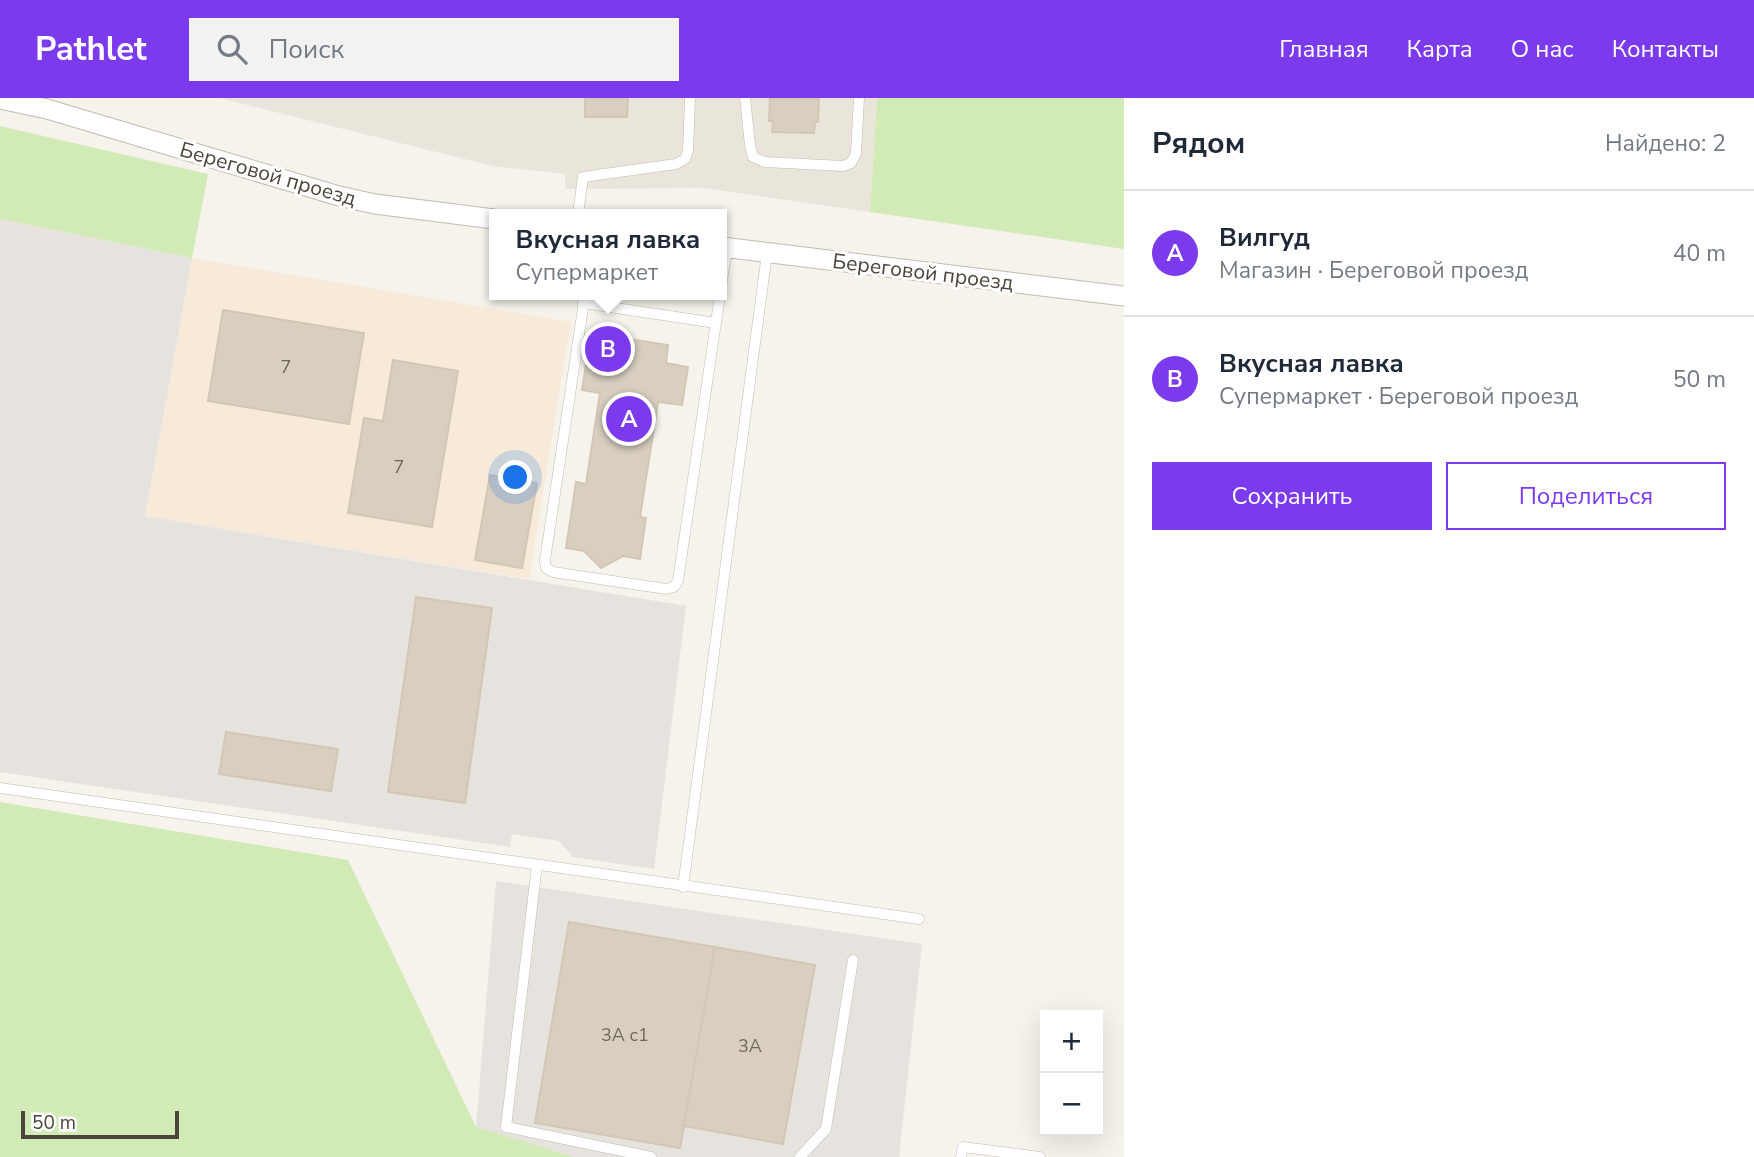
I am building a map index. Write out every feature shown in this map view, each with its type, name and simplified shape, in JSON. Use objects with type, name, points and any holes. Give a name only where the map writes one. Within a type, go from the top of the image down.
[{"type":"street","name":"Береговой проезд","points":[[0,99],[49,104],[339,196],[375,204],[489,218]]},
{"type":"street","name":"Береговой проезд","points":[[727,247],[1124,296]]},
{"type":"lane","points":[[579,209],[583,177],[676,164],[685,159],[688,152],[690,98]]},
{"type":"lane","points":[[745,98],[753,157],[765,162],[843,166],[851,163],[856,153],[859,98]]},
{"type":"lane","points":[[683,887],[767,253]]},
{"type":"lane","points":[[584,300],[546,568],[553,572],[666,589],[674,587],[678,580],[719,300]]},
{"type":"lane","points":[[590,300],[716,323]]},
{"type":"lane","points":[[0,788],[919,919]]},
{"type":"lane","points":[[537,865],[506,1126],[651,1157]]},
{"type":"lane","points":[[800,1157],[826,1129],[853,960]]},
{"type":"lane","points":[[961,1157],[963,1147],[1041,1157]]},
{"type":"shaded area","points":[[219,98],[877,98],[870,212],[704,188],[565,189],[565,174],[493,166]]},
{"type":"shaded area","points":[[0,219],[192,258],[145,516],[686,606],[654,869],[573,857],[559,841],[512,834],[510,847],[0,772]]},
{"type":"shaded area","points":[[192,258],[571,322],[529,579],[145,516]]},
{"type":"shaded area","points":[[496,881],[922,944],[899,1157],[574,1157],[476,1128]]},
{"type":"green space","points":[[877,98],[1124,98],[1124,249],[870,212]]},
{"type":"green space","points":[[0,126],[208,174],[192,258],[0,219]]},
{"type":"green space","points":[[0,802],[348,860],[476,1127],[574,1157],[0,1157]]},
{"type":"building","points":[[585,98],[628,98],[627,117],[585,117]]},
{"type":"building","points":[[770,98],[819,99],[818,122],[815,122],[814,133],[772,132],[773,121],[769,121]]},
{"type":"building","points":[[223,310],[364,333],[349,424],[208,401]]},
{"type":"building","points":[[591,333],[668,345],[666,363],[688,367],[682,405],[658,402],[640,517],[646,518],[640,559],[623,556],[601,568],[584,551],[566,548],[576,482],[586,484],[600,393],[582,390]]},
{"type":"building","points":[[393,360],[458,371],[432,527],[348,513],[364,418],[383,421]]},
{"type":"building","points":[[490,475],[537,483],[522,568],[475,560]]},
{"type":"building","points":[[416,597],[492,608],[465,803],[388,792]]},
{"type":"building","points":[[226,732],[338,749],[331,791],[219,774]]},
{"type":"building","points":[[569,922],[715,947],[680,1148],[535,1123]]},
{"type":"building","points":[[715,947],[815,965],[783,1144],[684,1126]]},
{"type":"place","name":"Вкусная лавка","points":[[608,349]]},
{"type":"place","name":"Вилгуд","points":[[629,419]]}]
